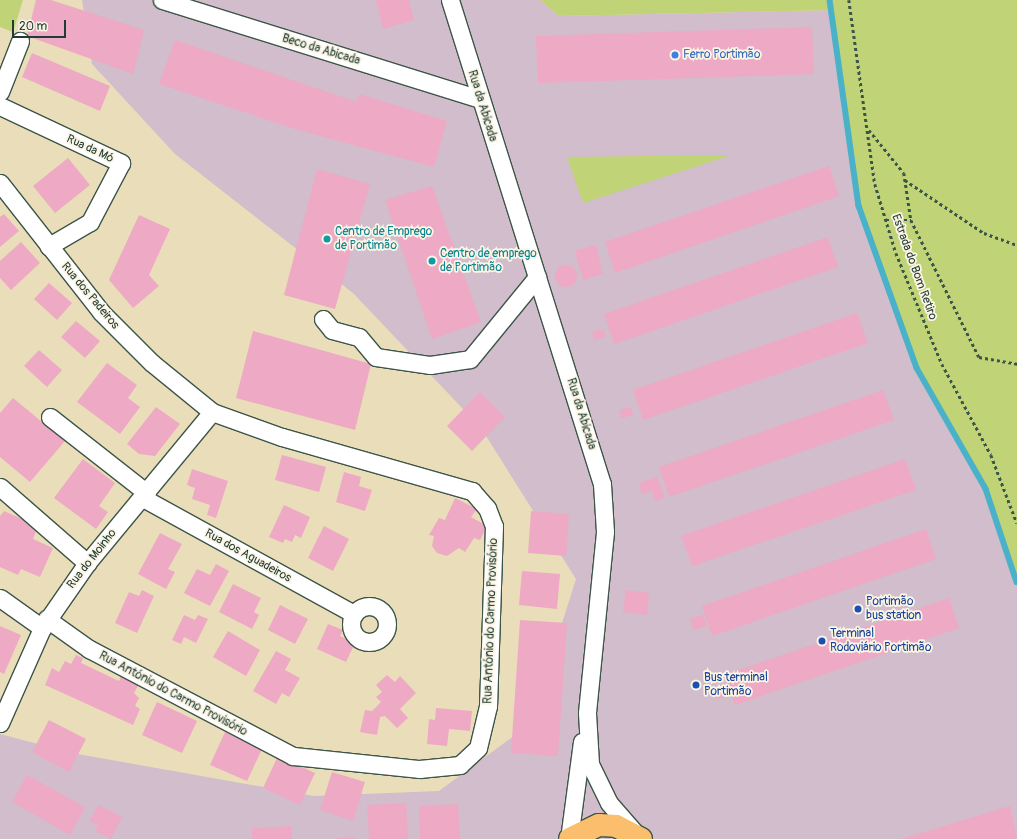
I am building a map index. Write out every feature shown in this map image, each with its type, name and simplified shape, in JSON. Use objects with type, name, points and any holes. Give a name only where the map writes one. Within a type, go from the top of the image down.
[{"type":"main road","points":[[570,839],[599,825],[637,835]]},
{"type":"street","name":"Beco da Abicada","points":[[162,0],[479,99]]},
{"type":"street","name":"Rua da Abicada","points":[[450,0],[479,99],[602,484],[605,532],[587,713],[590,764],[609,803],[637,835]]},
{"type":"street","points":[[0,92],[20,41]]},
{"type":"street","name":"Rua da Mó","points":[[0,106],[121,163],[90,222],[49,246]]},
{"type":"street","name":"Rua dos Padeiros","points":[[0,183],[101,312],[152,363],[212,412]]},
{"type":"street","points":[[323,319],[332,330],[359,337],[376,358],[430,365],[470,359],[537,277]]},
{"type":"street","name":"Rua do Moinho","points":[[0,722],[45,624],[87,562],[145,496],[212,412]]},
{"type":"street","name":"Rua António do Carmo Provisório","points":[[0,598],[89,649],[294,756],[419,769],[460,765],[478,748],[488,706],[494,526],[487,508],[472,491],[282,437],[212,412]]},
{"type":"street","name":"Rua dos Aguadeiros","points":[[50,417],[145,496],[354,614]]},
{"type":"street","points":[[0,487],[87,562]]},
{"type":"street","points":[[570,839],[587,713]]},
{"type":"path","name":"Estrada do Bom Retiro","points":[[849,0],[869,129],[875,184],[886,220],[942,364],[991,455],[1017,523]]},
{"type":"path","points":[[869,129],[904,173],[911,220],[979,357],[1017,364]]},
{"type":"path","points":[[905,180],[984,233],[1017,245]]},
{"type":"path","points":[[886,220],[911,220]]},
{"type":"shaded area","points":[[82,0],[540,0],[559,16],[833,10],[859,206],[917,368],[986,489],[1017,582],[1017,839],[0,839],[0,734],[72,753],[314,796],[439,791],[530,724],[576,579],[481,428],[353,293],[175,154],[92,64]]},
{"type":"green space","points":[[0,0],[23,0],[13,32],[0,27]]},
{"type":"green space","points":[[540,0],[1017,0],[1017,582],[986,489],[917,368],[859,206],[833,10],[559,16]]},
{"type":"green space","points":[[732,155],[583,203],[567,157]]},
{"type":"building","points":[[36,0],[51,0],[144,30],[133,74],[27,36]]},
{"type":"building","points":[[376,0],[409,0],[414,20],[383,29]]},
{"type":"building","name":"Ferro Portimão","points":[[812,27],[814,74],[538,83],[536,36]]},
{"type":"building","points":[[175,40],[357,102],[359,94],[447,121],[434,167],[298,130],[159,84]]},
{"type":"building","points":[[32,53],[110,86],[100,111],[22,77]]},
{"type":"building","points":[[68,158],[90,185],[55,213],[33,186]]},
{"type":"building","points":[[829,166],[839,196],[615,273],[605,242]]},
{"type":"building","name":"Centro de Emprego de Portimão","points":[[317,169],[370,184],[335,309],[284,295]]},
{"type":"building","name":"Centro de emprego de Portimão","points":[[432,186],[481,322],[432,339],[385,200]]},
{"type":"building","points":[[4,214],[19,231],[0,247],[0,217]]},
{"type":"building","points":[[139,215],[170,229],[149,275],[159,286],[133,308],[109,280]]},
{"type":"building","points":[[828,237],[838,267],[614,344],[604,314]]},
{"type":"building","points":[[21,242],[40,263],[11,290],[0,278],[0,261]]},
{"type":"building","points":[[596,245],[603,274],[583,280],[575,251]]},
{"type":"building","points":[[566,265],[574,268],[577,276],[574,284],[566,287],[558,284],[555,276],[558,268]]},
{"type":"building","points":[[49,283],[72,303],[57,320],[34,299]]},
{"type":"building","points":[[857,313],[868,343],[643,420],[633,390]]},
{"type":"building","points":[[76,321],[100,341],[85,358],[61,337]]},
{"type":"building","points":[[603,329],[606,337],[594,340],[592,332]]},
{"type":"building","points":[[253,331],[371,364],[355,430],[236,398]]},
{"type":"building","points":[[39,350],[62,370],[47,387],[24,366]]},
{"type":"building","points":[[107,363],[137,385],[128,398],[140,407],[120,434],[77,402]]},
{"type":"building","points":[[883,390],[894,420],[669,497],[659,467]]},
{"type":"building","points":[[480,392],[505,417],[472,451],[447,426]]},
{"type":"building","points":[[13,398],[65,441],[30,482],[0,457],[0,413]]},
{"type":"building","points":[[156,407],[180,424],[155,456],[139,454],[127,444]]},
{"type":"building","points":[[631,407],[633,415],[621,418],[620,410]]},
{"type":"building","points":[[282,455],[326,467],[319,492],[275,480]]},
{"type":"building","points":[[83,459],[115,483],[99,506],[108,512],[96,529],[54,498]]},
{"type":"building","points":[[905,459],[916,490],[692,566],[681,536]]},
{"type":"building","points":[[192,469],[228,481],[216,518],[207,515],[210,505],[192,499],[195,488],[187,485]]},
{"type":"building","points":[[344,472],[361,477],[359,486],[372,490],[365,511],[336,502]]},
{"type":"building","points":[[657,477],[665,498],[655,501],[652,491],[642,494],[639,483]]},
{"type":"building","points":[[455,498],[477,509],[471,517],[487,526],[480,540],[474,538],[465,552],[459,548],[447,556],[437,553],[432,546],[434,536],[429,535],[439,518],[445,520]]},
{"type":"building","points":[[284,505],[310,517],[301,538],[295,535],[292,542],[285,539],[283,543],[269,537]]},
{"type":"building","points":[[4,511],[38,526],[33,539],[53,548],[40,577],[21,569],[18,575],[0,567],[0,516]]},
{"type":"building","points":[[531,511],[569,514],[566,556],[528,553]]},
{"type":"building","points":[[324,526],[349,539],[333,571],[308,558]]},
{"type":"building","points":[[926,529],[936,559],[712,636],[702,606]]},
{"type":"building","points":[[160,533],[182,544],[168,569],[175,572],[166,589],[138,574]]},
{"type":"building","points":[[216,564],[229,571],[210,606],[184,593],[197,569],[210,575]]},
{"type":"building","points":[[522,571],[560,574],[557,609],[519,605]]},
{"type":"building","points":[[233,584],[261,598],[254,612],[259,615],[252,629],[219,612]]},
{"type":"building","points":[[142,590],[154,596],[137,633],[115,623],[129,592],[139,596]]},
{"type":"building","points":[[626,590],[649,593],[647,615],[623,612]]},
{"type":"building","points":[[949,598],[959,628],[735,705],[724,675]]},
{"type":"building","points":[[280,605],[308,619],[295,644],[268,630]]},
{"type":"building","points":[[184,615],[195,620],[198,615],[208,619],[196,643],[184,637],[181,644],[172,640]]},
{"type":"building","points":[[703,615],[707,626],[693,630],[690,619]]},
{"type":"building","points":[[520,620],[567,623],[558,756],[511,753]]},
{"type":"building","points":[[328,624],[343,630],[340,636],[355,643],[346,662],[317,649]]},
{"type":"building","points":[[0,626],[21,635],[4,674],[0,672]]},
{"type":"building","points":[[228,631],[260,650],[246,676],[213,657]]},
{"type":"building","points":[[276,651],[291,659],[285,670],[300,678],[289,697],[282,693],[276,704],[253,691]]},
{"type":"building","points":[[76,655],[83,658],[81,663],[119,681],[121,676],[139,684],[134,693],[139,698],[135,706],[140,709],[133,725],[45,685],[52,668],[59,672],[65,661],[71,664]]},
{"type":"building","points":[[387,675],[395,682],[400,676],[416,693],[400,709],[408,718],[397,728],[385,716],[380,717],[377,735],[360,732],[365,710],[372,711],[381,702],[376,697],[382,692],[376,685]]},
{"type":"building","points":[[726,684],[729,695],[716,699],[712,688]]},
{"type":"building","points":[[157,702],[197,721],[182,753],[142,735]]},
{"type":"building","points":[[436,708],[472,711],[470,731],[449,729],[447,746],[427,744],[429,719],[435,720]]},
{"type":"building","points":[[49,720],[86,739],[69,772],[32,752]]},
{"type":"building","points":[[225,732],[262,749],[247,781],[210,765]]},
{"type":"building","points":[[278,756],[315,773],[300,805],[263,788]]},
{"type":"building","points":[[332,772],[365,782],[353,821],[320,810]]},
{"type":"building","points":[[27,775],[85,807],[70,835],[12,802]]},
{"type":"building","points":[[406,803],[408,839],[369,839],[367,805]]},
{"type":"building","points":[[458,804],[460,839],[420,839],[419,806]]},
{"type":"building","points":[[98,805],[122,817],[111,839],[95,831],[98,825],[90,821]]},
{"type":"building","points":[[1010,806],[1017,839],[901,839]]},
{"type":"building","points":[[291,826],[292,839],[252,839],[252,828]]},
{"type":"building","points":[[355,837],[355,839],[338,839],[338,838]]},
{"type":"waterway","points":[[830,0],[859,206],[917,368],[986,489],[1017,582]]},
{"type":"place","name":"Ferro Portimão","points":[[675,55]]},
{"type":"place","name":"Centro de Emprego de Portimão","points":[[327,239]]},
{"type":"place","name":"Centro de emprego de Portimão","points":[[432,261]]},
{"type":"place","name":"Portimão bus station","points":[[858,609]]},
{"type":"place","name":"Terminal Rodoviário Portimão","points":[[822,641]]},
{"type":"place","name":"Bus terminal Portimão","points":[[696,685]]}]
